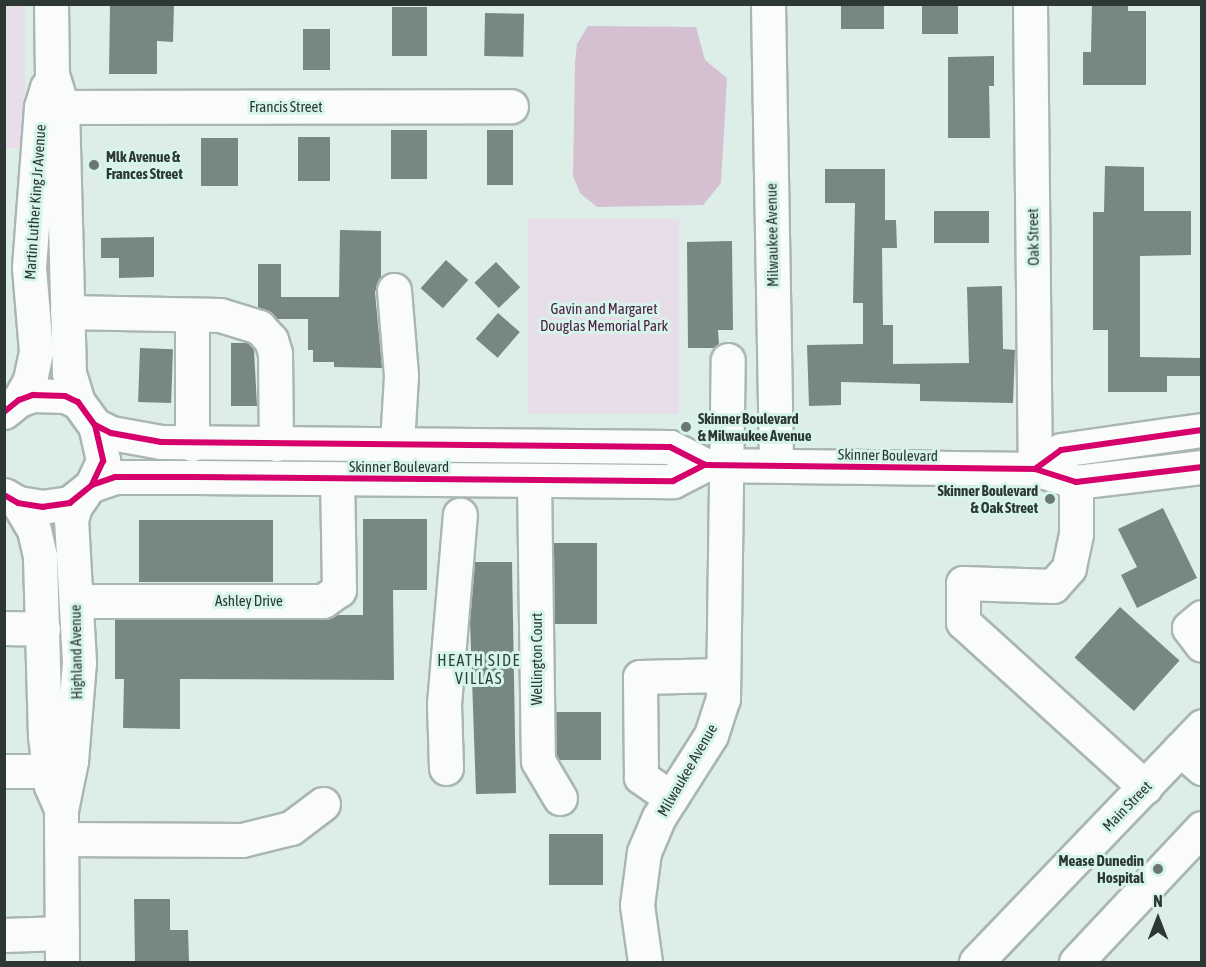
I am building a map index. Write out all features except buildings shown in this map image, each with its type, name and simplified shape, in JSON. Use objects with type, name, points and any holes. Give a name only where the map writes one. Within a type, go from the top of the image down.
[{"type":"street","name":"Martin Luther King Jr Avenue","points":[[51,4],[52,74],[62,107],[69,373],[87,413]]},
{"type":"street","name":"Milwaukee Avenue","points":[[768,4],[776,465]]},
{"type":"street","name":"Oak Street","points":[[1030,4],[1035,469]]},
{"type":"street","name":"Martin Luther King Jr Avenue","points":[[11,406],[30,380],[36,351],[29,267],[41,107],[52,74]]},
{"type":"street","name":"Francis Street","points":[[62,107],[511,106]]},
{"type":"street","points":[[394,290],[401,376],[397,444]]},
{"type":"street","points":[[67,312],[220,315],[259,327],[271,340],[275,352],[276,444]]},
{"type":"street","points":[[192,315],[192,444]]},
{"type":"street","name":"Milwaukee Avenue","points":[[645,963],[637,905],[644,852],[671,798],[711,735],[723,699],[716,465],[728,360]]},
{"type":"street","name":"Skinner Boulevard","points":[[11,406],[47,394],[133,439],[192,444],[670,447],[716,465]]},
{"type":"street","points":[[87,413],[103,461],[88,490]]},
{"type":"street","points":[[1035,469],[1061,450],[1202,430]]},
{"type":"street","name":"Skinner Boulevard","points":[[11,499],[57,506],[115,477],[337,495],[534,480],[673,481],[716,465],[1035,469],[1076,482],[1202,467]]},
{"type":"street","name":"Wellington Court","points":[[534,480],[537,761],[561,798]]},
{"type":"street","points":[[1076,482],[1076,534],[1069,567],[1053,586],[963,583],[963,622],[1145,787]]},
{"type":"street","name":"Highland Avenue","points":[[62,948],[61,824],[76,718],[79,662],[71,520],[75,506],[88,490]]},
{"type":"street","name":"Ashley Drive","points":[[76,601],[323,601],[339,590],[337,495]]},
{"type":"street","name":"Highland Avenue","points":[[11,499],[37,539],[49,771],[61,824]]},
{"type":"street","points":[[446,768],[444,704],[460,515]]},
{"type":"street","points":[[1202,617],[1190,628],[1202,645]]},
{"type":"street","points":[[4,628],[43,629]]},
{"type":"street","points":[[671,798],[640,777],[640,676],[723,675]]},
{"type":"street","name":"Main Street","points":[[976,963],[1145,787],[1194,748]]},
{"type":"street","points":[[4,771],[49,771]]},
{"type":"street","points":[[61,824],[242,840],[291,828],[323,804]]},
{"type":"street","points":[[1077,963],[1202,828]]},
{"type":"street","points":[[4,935],[62,948]]},
{"type":"green space","points":[[4,5],[25,5],[25,148],[4,148]]},
{"type":"green space","name":"Gavin and Margaret Douglas Memorial Park","points":[[528,219],[679,219],[679,414],[528,414]]},
{"type":"shaded area","points":[[588,26],[696,27],[705,60],[727,78],[721,183],[703,205],[597,207],[580,193],[573,176],[575,62],[577,44]]},
{"type":"cycle path","points":[[4,412],[19,400],[33,395],[65,396],[78,402],[95,425],[103,461],[92,485],[70,503],[43,507],[18,503],[4,495]]},
{"type":"cycle path","points":[[95,425],[111,433],[161,442],[670,447],[705,465],[1035,469],[1076,482],[1202,467]]},
{"type":"cycle path","points":[[1035,469],[1061,450],[1202,430]]},
{"type":"cycle path","points":[[92,485],[115,477],[673,481],[705,465]]},
{"type":"place","name":"Mlk Avenue & Frances Street","points":[[94,165]]},
{"type":"place","name":"Skinner Boulevard & Milwaukee Avenue","points":[[686,427]]},
{"type":"place","name":"Skinner Boulevard & Oak Street","points":[[1050,499]]},
{"type":"place","name":"Mease Dunedin Hospital","points":[[1158,869]]},
{"type":"district","name":"HEATH SIDE VILLAS","points":[[479,669]]}]
